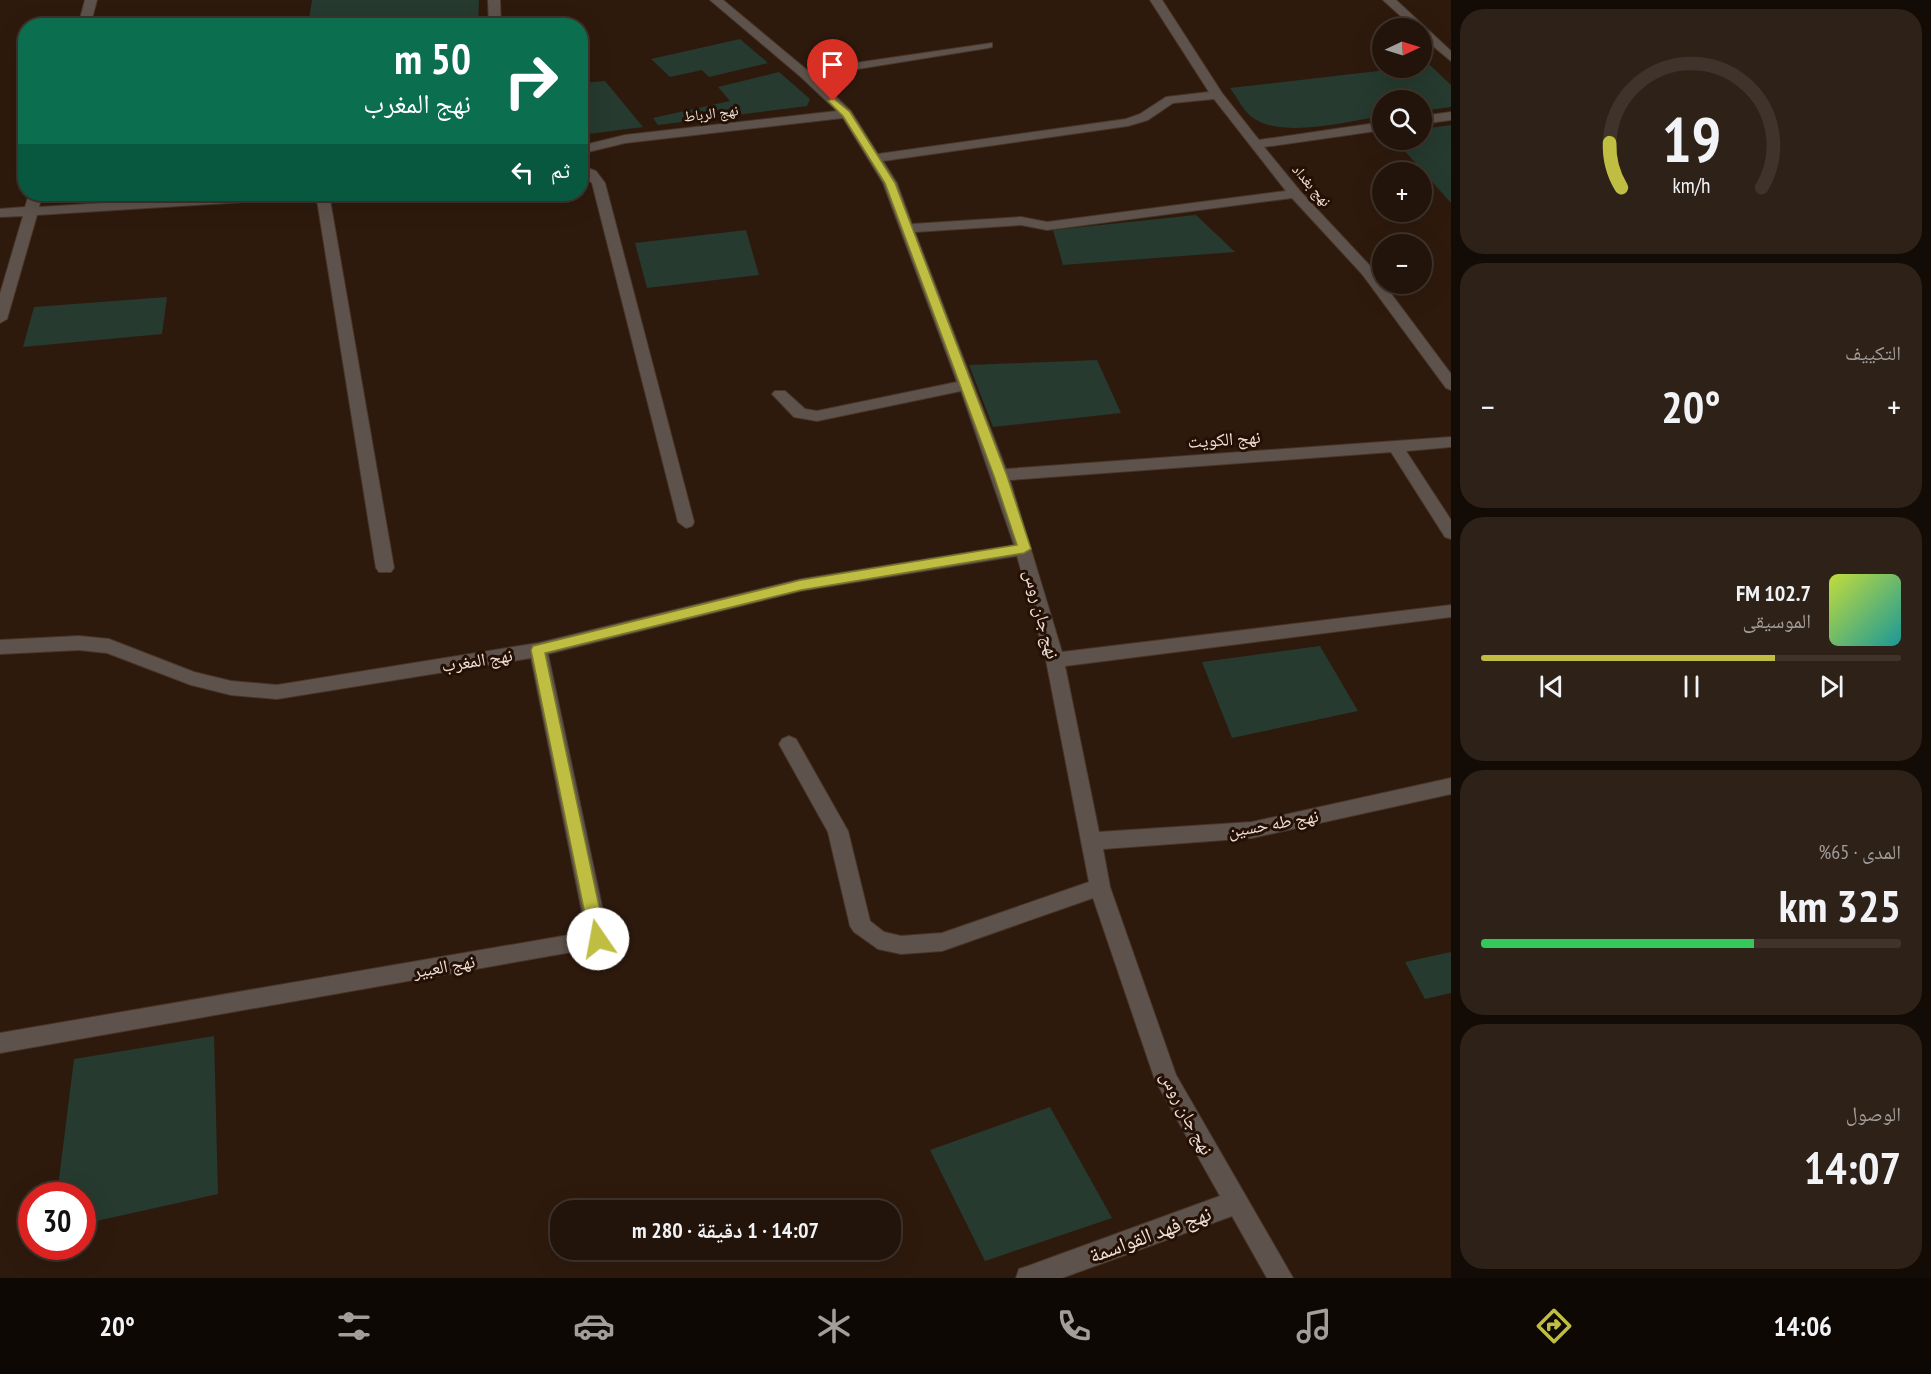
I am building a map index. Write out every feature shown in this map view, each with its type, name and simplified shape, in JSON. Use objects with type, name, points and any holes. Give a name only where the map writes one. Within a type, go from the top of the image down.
[{"type":"street","points":[[86,18],[91,0]]},
{"type":"street","points":[[494,0],[495,18]]},
{"type":"street","name":"نهج بغداد","points":[[1156,0],[1217,94],[1296,194],[1367,271],[1451,385]]},
{"type":"street","points":[[1389,0],[1409,18]]},
{"type":"street","name":"نهج جان روس","points":[[723,1],[847,114],[877,158],[890,183],[967,385],[1024,549],[1055,660],[1100,887],[1166,1080],[1281,1278]]},
{"type":"street","points":[[1432,39],[1451,57]]},
{"type":"street","points":[[805,74],[988,45]]},
{"type":"street","points":[[877,158],[1128,122],[1144,117],[1170,100],[1217,94]]},
{"type":"street","name":"نهج الرباط","points":[[588,148],[625,139],[847,114]]},
{"type":"street","points":[[1432,119],[1451,116]]},
{"type":"street","points":[[1257,144],[1372,128]]},
{"type":"street","points":[[588,173],[598,183],[686,522]]},
{"type":"street","points":[[907,228],[1021,221],[1047,226],[1296,194]]},
{"type":"street","points":[[0,319],[34,201]]},
{"type":"street","points":[[0,213],[201,201]]},
{"type":"street","points":[[324,201],[386,568]]},
{"type":"street","points":[[780,394],[800,413],[817,417],[967,385]]},
{"type":"street","name":"نهج الكويت","points":[[1000,476],[1451,442]]},
{"type":"street","points":[[1395,446],[1451,533]]},
{"type":"street","name":"نهج المغرب","points":[[0,647],[79,643],[109,646],[190,678],[231,688],[277,692],[538,650],[801,585],[1024,549]]},
{"type":"street","points":[[1055,660],[1451,611]]},
{"type":"street","name":"نهج العبير","points":[[0,1044],[598,939],[538,650]]},
{"type":"street","points":[[789,744],[838,831],[861,926],[878,940],[901,945],[942,942],[1100,887]]},
{"type":"street","name":"نهج طه حسين","points":[[1092,841],[1252,830],[1451,786]]},
{"type":"street","name":"نهج فهد القواسمة","points":[[1028,1278],[1237,1202]]},
{"type":"green space","points":[[312,0],[479,0],[478,18],[309,18]]},
{"type":"green space","points":[[740,39],[768,63],[709,77],[702,70],[670,77],[651,59]]},
{"type":"green space","points":[[1432,67],[1451,85],[1451,107],[1432,110],[1432,90],[1372,90],[1372,118],[1316,127],[1281,127],[1253,118],[1230,88],[1372,72],[1372,78],[1432,78]]},
{"type":"green space","points":[[779,72],[810,99],[807,106],[658,125],[653,118],[730,101],[718,87]]},
{"type":"green space","points":[[605,81],[643,127],[588,134],[588,82]]},
{"type":"green space","points":[[1451,125],[1451,203],[1432,182],[1432,162],[1415,162],[1404,150],[1432,150],[1432,128]]},
{"type":"green space","points":[[1196,215],[1235,252],[1063,265],[1053,230]]},
{"type":"green space","points":[[746,230],[759,275],[647,288],[635,243]]},
{"type":"green space","points":[[167,297],[162,334],[23,347],[34,307]]},
{"type":"green space","points":[[1097,360],[1121,413],[993,427],[969,365]]},
{"type":"green space","points":[[1320,646],[1358,711],[1232,738],[1202,662]]},
{"type":"green space","points":[[1451,952],[1451,993],[1425,999],[1405,962]]},
{"type":"green space","points":[[214,1036],[218,1194],[96,1221],[96,1182],[59,1182],[74,1059]]},
{"type":"green space","points":[[1050,1107],[1112,1218],[985,1261],[930,1150]]},
{"type":"route","points":[[598,939],[538,650],[801,585],[1024,549],[1000,476],[890,183],[877,158],[847,114],[833,101]]}]
